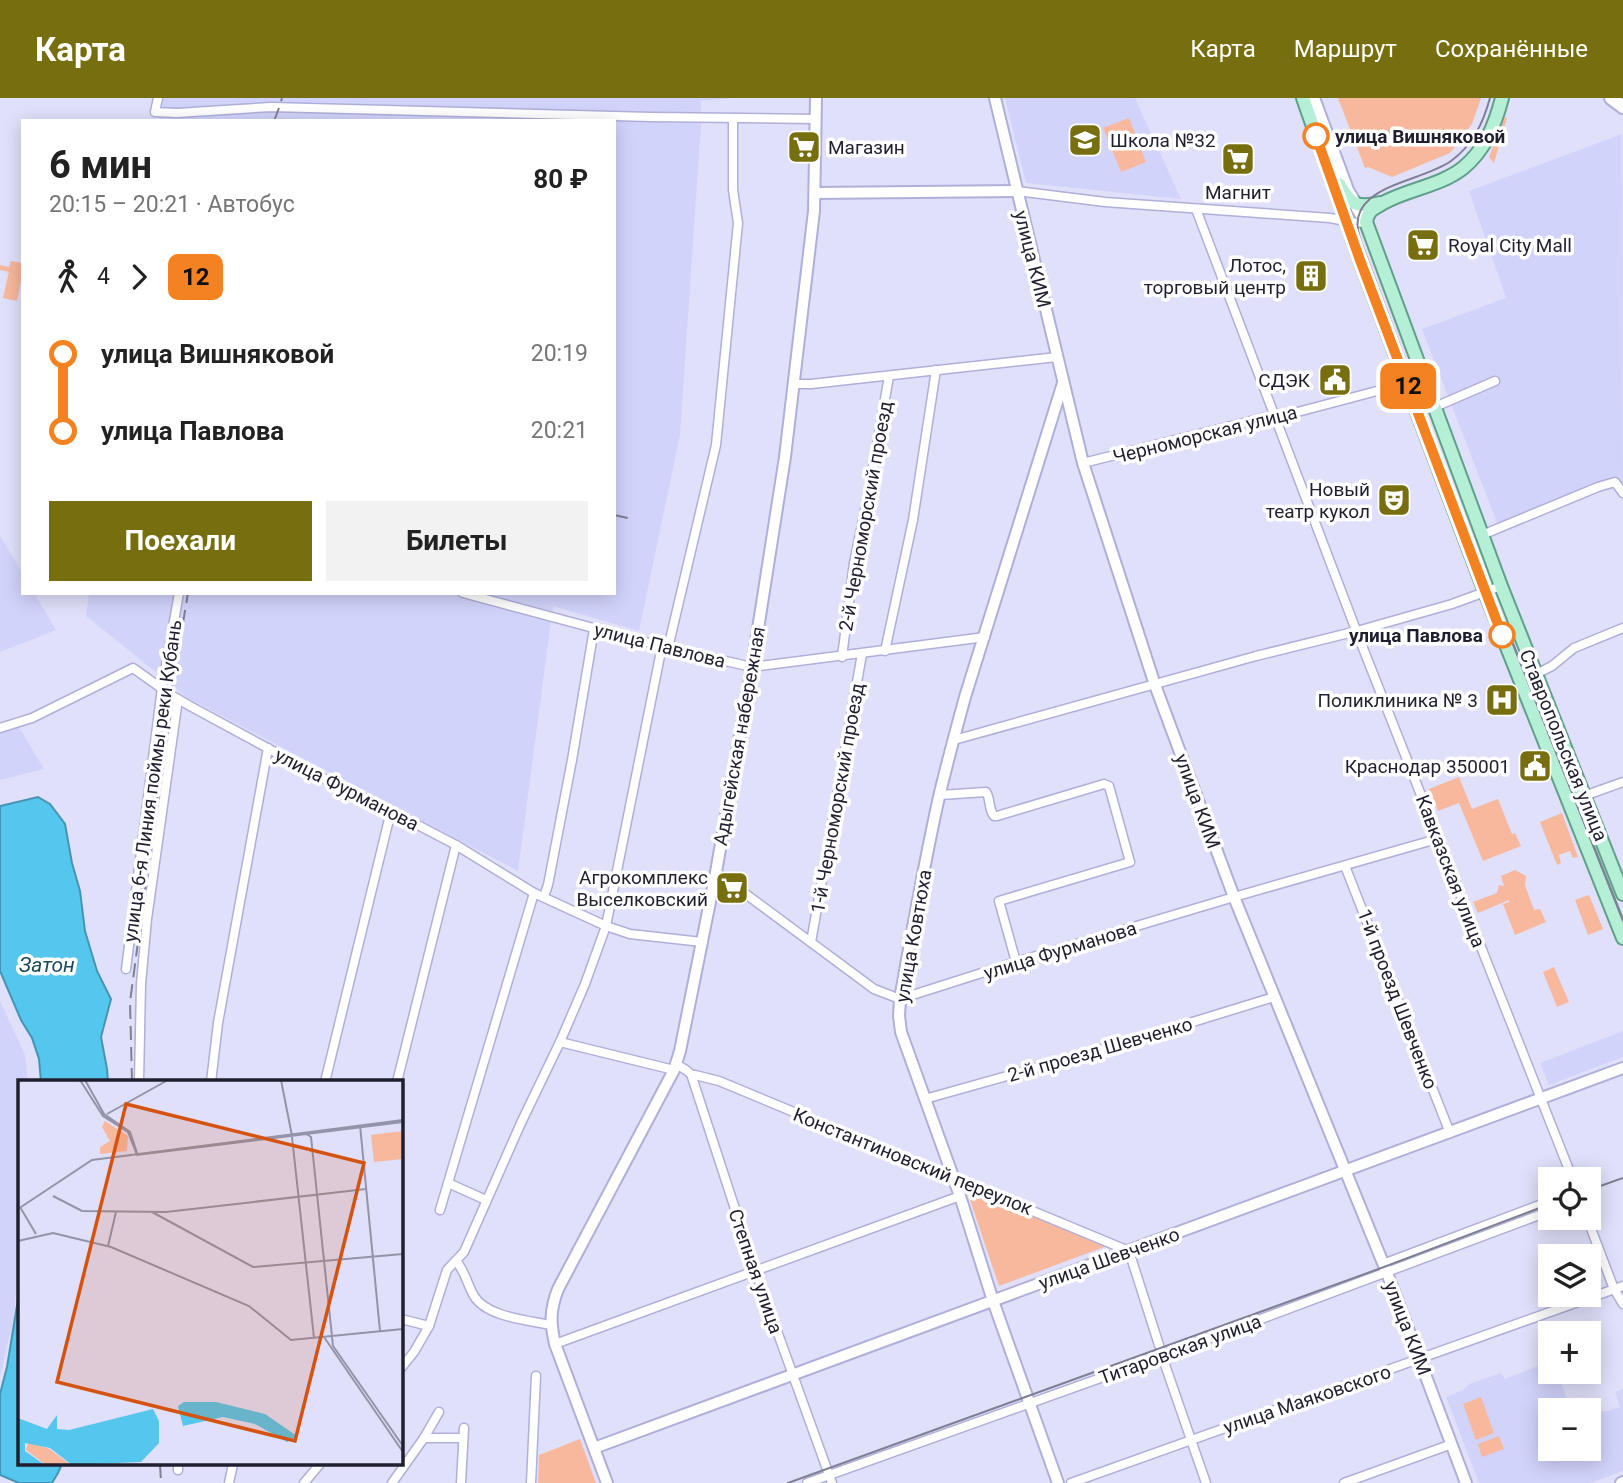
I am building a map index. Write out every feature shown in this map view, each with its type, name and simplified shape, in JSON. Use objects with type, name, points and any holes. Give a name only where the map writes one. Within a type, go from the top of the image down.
[{"type":"main road","name":"Ставропольская улица","points":[[1303,98],[1346,222],[1485,592],[1623,938]]},
{"type":"main road","name":"Ставропольская улица","points":[[1312,98],[1347,190],[1366,222],[1501,586],[1623,894]]},
{"type":"main road","points":[[1355,204],[1367,205],[1392,198],[1448,178],[1465,166],[1486,142],[1502,98]]},
{"type":"main road","points":[[1611,98],[1623,107]]},
{"type":"main road","name":"Ставропольская улица","points":[[1316,136],[1340,187],[1355,204]]},
{"type":"main road","points":[[1366,222],[1371,210],[1392,198]]},
{"type":"street","points":[[158,98],[155,112],[177,113],[271,107],[816,118]]},
{"type":"street","name":"Адыгейская набережная","points":[[607,1483],[555,1344],[550,1325],[551,1311],[558,1289],[675,1067],[680,1051],[716,872],[783,470],[815,193],[816,98]]},
{"type":"street","name":"улица КИМ","points":[[995,98],[1083,463],[1155,685],[1234,897],[1385,1268],[1466,1483]]},
{"type":"street","points":[[402,1366],[414,1352],[429,1326],[447,1269],[464,1252],[560,1042],[606,926],[665,647],[716,445],[738,223],[733,190],[733,118]]},
{"type":"street","points":[[815,193],[1017,191],[1105,202],[1366,222]]},
{"type":"street","name":"Кавказская улица","points":[[1196,209],[1437,839],[1568,1167]]},
{"type":"street","points":[[795,384],[1057,357]]},
{"type":"street","points":[[885,651],[913,520],[936,370]]},
{"type":"street","name":"2-й Черноморский проезд","points":[[842,657],[855,563],[889,376]]},
{"type":"street","points":[[1435,407],[1495,381]]},
{"type":"street","name":"улица Ковтюха","points":[[1058,1483],[901,1031],[899,1016],[900,999],[940,794],[965,697],[1063,382]]},
{"type":"street","name":"Черноморская улица","points":[[1083,463],[1267,416],[1275,418],[1408,383]]},
{"type":"street","points":[[1482,535],[1598,487],[1615,482],[1623,493]]},
{"type":"street","points":[[954,740],[1256,656],[1357,631],[1452,604],[1501,586]]},
{"type":"street","name":"улица 6-я Линия поймы реки Кубань","points":[[126,969],[162,688],[179,595]]},
{"type":"street","name":"улица Павлова","points":[[470,595],[594,629],[752,667],[985,637]]},
{"type":"street","points":[[1536,674],[1552,666],[1574,648],[1623,628]]},
{"type":"street","points":[[544,896],[594,629]]},
{"type":"street","name":"1-й Черноморский проезд","points":[[811,942],[862,654]]},
{"type":"street","name":"улица Фурманова","points":[[0,728],[32,718],[132,668],[178,699],[332,783],[456,845],[534,893],[630,934],[702,942]]},
{"type":"street","name":"улица 6-я Линия поймы реки Кубань","points":[[139,1080],[141,984],[147,919],[178,699]]},
{"type":"street","points":[[211,1080],[218,1023],[268,748]]},
{"type":"street","points":[[1584,796],[1623,782]]},
{"type":"street","points":[[940,794],[986,792],[989,795],[991,812],[998,816],[1104,784],[1109,786],[1130,862],[999,901],[1016,962]]},
{"type":"street","points":[[325,1080],[391,811]]},
{"type":"street","name":"улица Фурманова","points":[[900,999],[1234,897],[1437,839]]},
{"type":"street","points":[[397,1080],[456,845]]},
{"type":"street","name":"1-й проезд Шевченко","points":[[1345,866],[1450,1133]]},
{"type":"street","points":[[716,872],[874,989],[900,999]]},
{"type":"street","points":[[440,1210],[534,893]]},
{"type":"street","name":"2-й проезд Шевченко","points":[[925,1099],[1121,1044],[1274,997]]},
{"type":"street","points":[[560,1042],[675,1067]]},
{"type":"street","name":"Степная улица","points":[[675,1067],[691,1074],[755,1270],[830,1479]]},
{"type":"street","name":"улица Шевченко","points":[[594,1448],[1623,1068]]},
{"type":"street","name":"Константиновский переулок","points":[[695,1075],[719,1081],[1129,1251]]},
{"type":"street","points":[[448,1183],[486,1200]]},
{"type":"street","points":[[555,1344],[960,1196]]},
{"type":"street","name":"Титаровская улица","points":[[807,1483],[830,1479],[1162,1356],[1538,1206]]},
{"type":"street","name":"Титаровская улица","points":[[1385,1268],[1538,1215]]},
{"type":"street","points":[[1592,1230],[1619,1288],[1623,1304]]},
{"type":"street","points":[[1129,1251],[1159,1345]]},
{"type":"street","points":[[456,1261],[462,1268],[475,1298],[495,1313],[550,1325]]},
{"type":"street","name":"улица Маяковского","points":[[1071,1483],[1619,1288]]},
{"type":"street","points":[[402,1319],[429,1326]]},
{"type":"street","points":[[1162,1356],[1206,1483]]},
{"type":"street","points":[[531,1483],[536,1376]]},
{"type":"street","points":[[392,1483],[439,1412]]},
{"type":"street","points":[[461,1483],[464,1428]]},
{"type":"street","points":[[424,1438],[463,1438]]},
{"type":"street","points":[[1344,1483],[1452,1444]]},
{"type":"street","points":[[304,1483],[318,1466]]},
{"type":"shaded area","points":[[164,98],[732,98],[701,101],[680,435],[639,631],[553,606],[518,871],[188,698],[86,616],[89,595],[616,595],[616,119],[159,119]]},
{"type":"shaded area","name":"Школа №32","points":[[1005,98],[1135,98],[1181,199],[1026,183]]},
{"type":"shaded area","points":[[1338,98],[1481,98],[1472,124],[1450,153],[1392,177],[1365,168]]},
{"type":"shaded area","points":[[1505,117],[1507,118],[1494,163],[1489,157]]},
{"type":"shaded area","points":[[1129,118],[1146,162],[1121,172],[1103,128]]},
{"type":"shaded area","points":[[1622,134],[1623,491],[1614,479],[1498,525],[1422,329],[1506,298],[1469,191]]},
{"type":"shaded area","points":[[11,261],[21,263],[17,301],[3,298],[9,272],[0,270],[0,265],[9,267]]},
{"type":"shaded area","points":[[0,536],[21,571],[21,595],[35,595],[56,630],[0,652]]},
{"type":"shaded area","points":[[19,727],[44,769],[0,780],[0,732]]},
{"type":"shaded area","points":[[1459,777],[1472,809],[1498,799],[1512,834],[1515,833],[1521,846],[1483,861],[1459,803],[1438,811],[1429,789]]},
{"type":"shaded area","points":[[1562,813],[1578,857],[1573,858],[1570,851],[1559,855],[1561,863],[1557,865],[1540,822]]},
{"type":"shaded area","points":[[1515,870],[1526,876],[1525,885],[1534,910],[1540,909],[1546,922],[1515,935],[1503,904],[1509,900],[1478,913],[1473,902],[1497,893],[1499,885],[1504,886],[1501,876]]},
{"type":"shaded area","points":[[1589,895],[1603,929],[1588,935],[1575,900]]},
{"type":"shaded area","points":[[1554,967],[1569,1002],[1557,1007],[1543,972]]},
{"type":"shaded area","points":[[0,1001],[25,1055],[28,1080],[18,1080],[18,1276],[14,1317],[0,1376]]},
{"type":"shaded area","points":[[1623,1031],[1623,1057],[1549,1085],[1540,1063]]},
{"type":"shaded area","points":[[966,1188],[1107,1246],[999,1286]]},
{"type":"shaded area","points":[[1538,1366],[1538,1384],[1562,1384],[1567,1398],[1538,1398],[1538,1461],[1601,1461],[1601,1411],[1620,1407],[1615,1392],[1623,1389],[1623,1471],[1591,1483],[1479,1483],[1446,1397],[1463,1390],[1469,1384],[1501,1373],[1505,1379]]},
{"type":"shaded area","points":[[1481,1397],[1494,1433],[1476,1440],[1463,1404]]},
{"type":"shaded area","points":[[1499,1436],[1504,1449],[1482,1457],[1478,1444]]},
{"type":"shaded area","points":[[580,1439],[596,1483],[538,1483],[539,1455]]},
{"type":"water","name":"Затон","points":[[38,797],[50,804],[65,824],[80,891],[85,931],[97,971],[111,999],[101,1037],[108,1080],[41,1080],[39,1059],[32,1038],[21,1020],[0,971],[0,806]]},
{"type":"water","points":[[18,1299],[18,1466],[61,1466],[52,1483],[19,1483],[0,1475],[0,1394]]},
{"type":"tram line","points":[[1490,98],[1476,133],[1459,155],[1438,168],[1387,188],[1373,196],[1362,207],[1358,221],[1360,239],[1491,589],[1623,921]]},
{"type":"tram line","points":[[1601,1186],[1623,1178]]},
{"type":"tram line","points":[[788,1483],[1538,1209]]},
{"type":"railway","points":[[275,119],[282,98]]},
{"type":"railway","points":[[616,515],[632,519]]},
{"type":"railway","points":[[132,1080],[130,1002],[171,695],[188,595]]},
{"type":"railway","points":[[160,1466],[161,1483]]},
{"type":"bus line","name":"12","points":[[1316,136],[1502,635]]},
{"type":"place","name":"улица Вишняковой","points":[[1316,136]]},
{"type":"place","name":"Школа №32","points":[[1085,140]]},
{"type":"place","name":"Магазин","points":[[804,147]]},
{"type":"place","name":"Магнит","points":[[1238,159]]},
{"type":"place","name":"Royal City Mall","points":[[1423,245]]},
{"type":"place","name":"Лотос, торговый центр","points":[[1311,276]]},
{"type":"place","name":"СДЭК","points":[[1335,380]]},
{"type":"place","name":"Новый театр кукол","points":[[1394,500]]},
{"type":"place","name":"улица Павлова","points":[[1502,635]]},
{"type":"place","name":"Поликлиника № 3","points":[[1502,700]]},
{"type":"place","name":"Краснодар 350001","points":[[1535,766]]},
{"type":"place","name":"Агрокомплекс Выселковский","points":[[732,888]]}]
